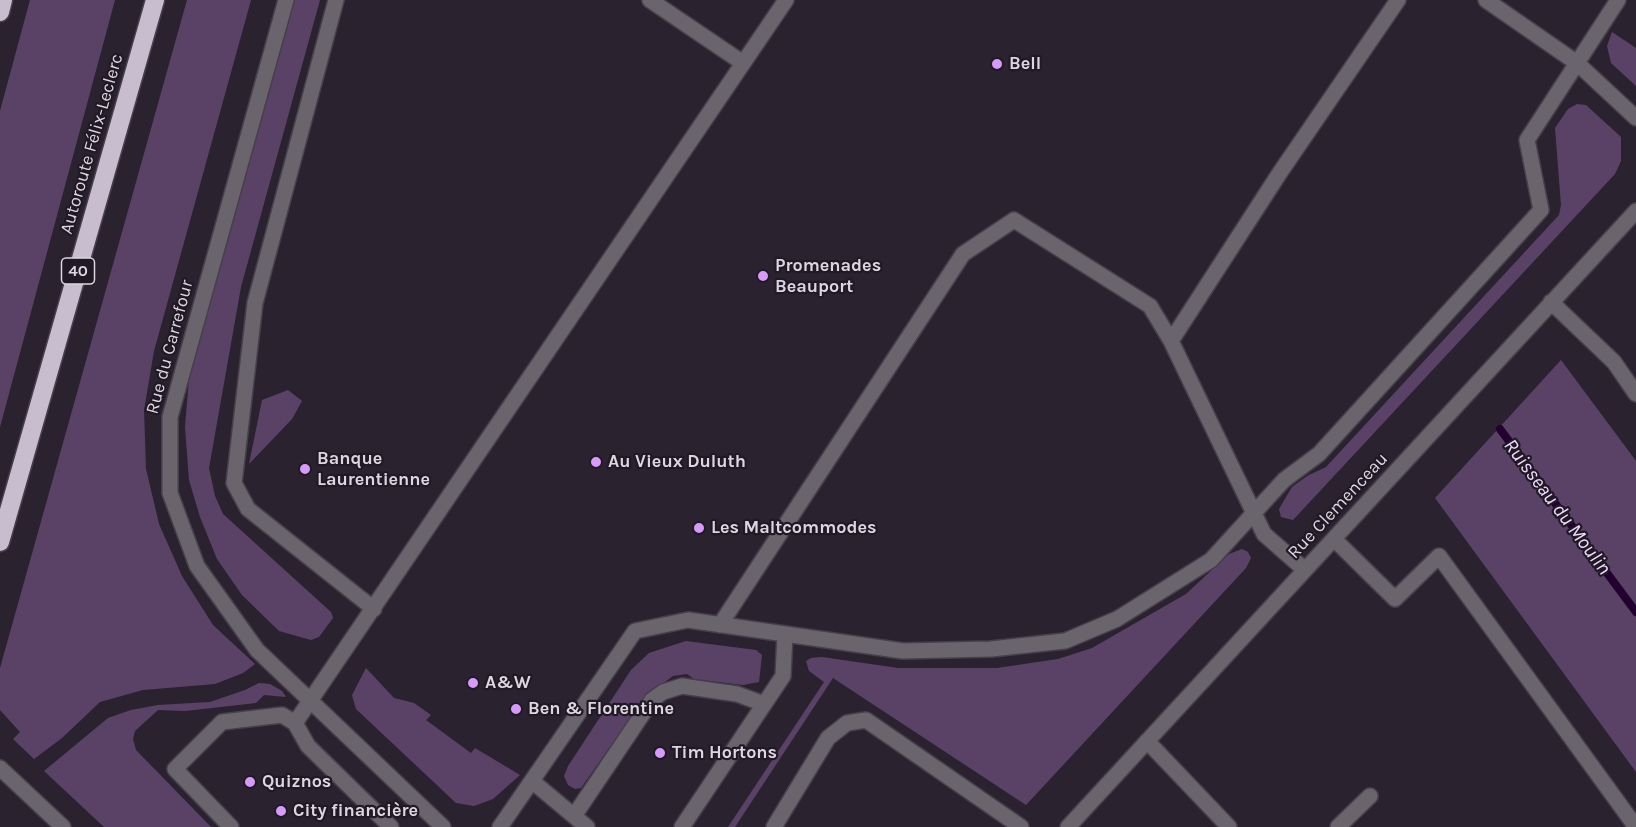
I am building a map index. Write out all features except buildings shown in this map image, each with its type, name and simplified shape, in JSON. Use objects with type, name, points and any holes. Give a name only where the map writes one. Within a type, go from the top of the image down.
[{"type":"highway","points":[[0,12],[3,0]]},
{"type":"highway","name":"Autoroute Félix-Leclerc","points":[[0,543],[155,0]]},
{"type":"street","name":"Rue du Carrefour","points":[[286,0],[170,417],[170,493],[198,566],[257,650],[443,827]]},
{"type":"street","points":[[336,0],[255,303],[234,483],[248,509],[374,609]]},
{"type":"street","points":[[650,0],[743,63]]},
{"type":"street","points":[[295,723],[786,0]]},
{"type":"street","points":[[1171,341],[1260,203],[1398,0]]},
{"type":"street","points":[[1486,0],[1577,63],[1636,118]]},
{"type":"street","points":[[500,827],[635,631],[688,620],[903,651],[991,649],[1065,641],[1117,619],[1210,560],[1284,480],[1318,454],[1540,210],[1527,140],[1618,0]]},
{"type":"street","name":"Rue Clemenceau","points":[[1068,827],[1636,211]]},
{"type":"street","points":[[720,625],[963,254],[1014,220],[1150,306],[1171,341],[1264,534],[1305,570]]},
{"type":"street","points":[[1551,302],[1614,362],[1636,394]]},
{"type":"street","points":[[1334,539],[1395,599],[1439,556],[1636,827]]},
{"type":"street","points":[[682,827],[783,676],[785,634]]},
{"type":"street","points":[[574,816],[652,700],[663,692],[682,686],[737,694],[764,704]]},
{"type":"street","points":[[231,827],[175,769],[222,722],[282,715],[295,723],[308,746],[391,827]]},
{"type":"street","points":[[774,827],[828,738],[847,723],[866,720],[1021,827]]},
{"type":"street","points":[[1147,741],[1229,827]]},
{"type":"street","points":[[2,769],[63,827]]},
{"type":"street","points":[[532,781],[587,827]]},
{"type":"street","points":[[1338,827],[1370,795]]},
{"type":"shaded area","points":[[30,0],[115,0],[0,427],[0,111]]},
{"type":"shaded area","points":[[187,0],[251,0],[154,351],[144,410],[146,469],[159,524],[182,576],[213,625],[255,664],[243,673],[215,684],[143,690],[100,702],[62,738],[34,759],[13,739],[20,732],[0,710],[0,668]]},
{"type":"shaded area","points":[[293,0],[320,0],[241,287],[209,468],[215,496],[223,514],[331,612],[333,618],[319,637],[311,640],[279,631],[242,595],[217,559],[200,517],[189,480],[185,427],[190,367]]},
{"type":"shaded area","points":[[1612,32],[1636,48],[1636,86],[1611,63],[1607,46]]},
{"type":"shaded area","points":[[1577,104],[1586,105],[1621,137],[1621,161],[1615,174],[1293,520],[1281,517],[1279,509],[1292,487],[1307,476],[1326,467],[1559,215],[1561,205],[1555,128],[1568,109]]},
{"type":"shaded area","points":[[1561,360],[1636,461],[1636,772],[1435,498]]},
{"type":"shaded area","points":[[288,390],[302,401],[292,419],[249,464],[262,400]]},
{"type":"shaded area","points":[[1242,549],[1248,552],[1251,558],[1246,568],[1026,805],[833,678],[735,827],[728,827],[824,682],[809,671],[806,661],[811,658],[822,657],[898,668],[997,668],[1058,659],[1092,648],[1186,594],[1229,554]]},
{"type":"shaded area","points":[[686,641],[756,650],[762,655],[759,682],[743,685],[694,679],[687,674],[673,676],[646,696],[581,788],[575,789],[568,785],[564,776],[568,766],[631,670],[649,653]]},
{"type":"shaded area","points":[[366,668],[394,698],[414,703],[431,715],[426,720],[471,753],[475,748],[520,775],[493,799],[474,806],[456,803],[356,709],[352,695]]},
{"type":"shaded area","points":[[259,683],[270,684],[282,691],[286,697],[264,695],[256,703],[185,711],[158,710],[135,731],[133,739],[136,750],[211,827],[104,827],[44,771],[108,718],[131,710],[158,705],[210,702]]},
{"type":"waterway","name":"Ruisseau du Moulin","points":[[1500,429],[1636,612]]},
{"type":"place","name":"Bell","points":[[997,64]]},
{"type":"place","name":"Promenades Beauport","points":[[763,276]]},
{"type":"place","name":"Au Vieux Duluth","points":[[596,462]]},
{"type":"place","name":"Banque Laurentienne","points":[[305,469]]},
{"type":"place","name":"Les Maltcommodes","points":[[699,528]]},
{"type":"place","name":"A&W","points":[[473,683]]},
{"type":"place","name":"Ben & Florentine","points":[[516,709]]},
{"type":"place","name":"Tim Hortons","points":[[660,753]]},
{"type":"place","name":"Quiznos","points":[[250,782]]},
{"type":"place","name":"City financière","points":[[281,811]]}]
